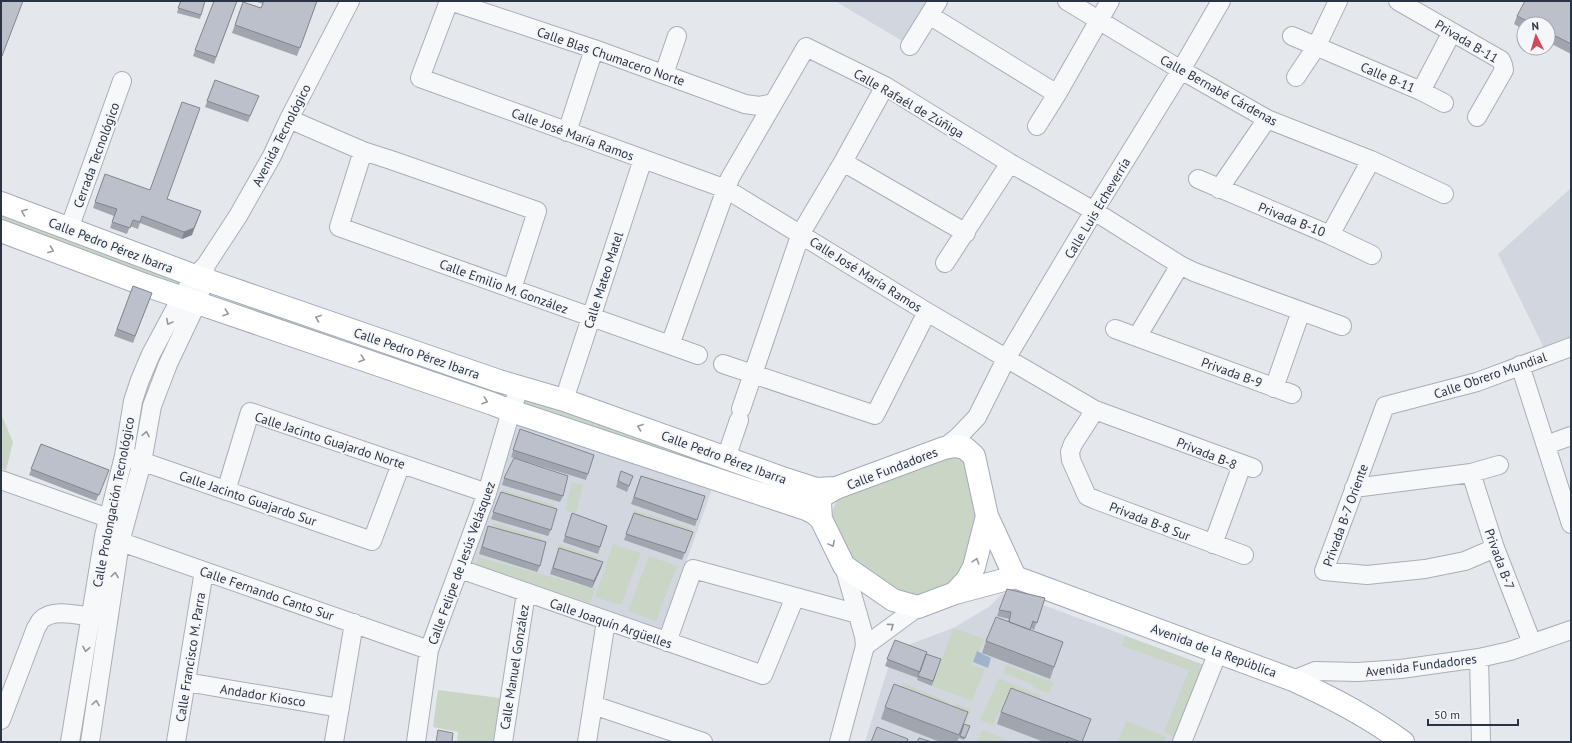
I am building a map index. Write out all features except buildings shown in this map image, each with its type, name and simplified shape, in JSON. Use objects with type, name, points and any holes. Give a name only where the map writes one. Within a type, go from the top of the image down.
[{"type":"main road","name":"Calle Pedro Pérez Ibarra","points":[[1,203],[69,229],[202,273],[348,329],[519,388],[564,400],[726,458],[782,489],[806,509],[821,519]]},
{"type":"main road","name":"Calle Pedro Pérez Ibarra","points":[[1,231],[189,300],[493,404],[511,412],[782,489],[836,488]]},
{"type":"main road","points":[[338,351],[348,329]]},
{"type":"main road","name":"Calle Fundadores","points":[[918,607],[894,600],[844,566],[821,519],[820,500],[822,496],[836,488],[944,448],[955,446],[965,448],[974,456]]},
{"type":"main road","points":[[918,607],[955,593],[1016,577],[987,516],[974,456]]},
{"type":"main road","points":[[955,593],[967,580],[974,567],[987,516]]},
{"type":"main road","name":"Avenida de la República","points":[[1016,577],[1313,688],[1403,742]]},
{"type":"street","name":"Avenida Tecnológico","points":[[202,273],[238,216],[272,156],[289,119],[350,1]]},
{"type":"street","name":"Calle Blas Chumacero Norte","points":[[449,1],[471,4],[745,104],[759,106],[773,103]]},
{"type":"street","name":"Calle José María Ramos","points":[[449,1],[420,78],[642,160],[726,189],[801,233],[927,312],[1006,357]]},
{"type":"street","name":"Calle Bernabé Cárdenas","points":[[1066,1],[1181,70],[1267,119],[1371,160],[1444,194]]},
{"type":"street","points":[[1037,126],[1110,1]]},
{"type":"street","name":"Calle Luis Echeverría","points":[[944,448],[959,436],[977,417],[1006,357],[1181,70],[1221,1]]},
{"type":"street","points":[[1296,77],[1316,47],[1338,1]]},
{"type":"street","name":"Privada B-11","points":[[1398,1],[1501,60],[1504,70],[1477,117]]},
{"type":"street","points":[[910,46],[933,8],[1057,94]]},
{"type":"street","name":"Calle B-11","points":[[1316,47],[1421,91],[1452,32]]},
{"type":"street","points":[[664,74],[677,36]]},
{"type":"street","points":[[1292,36],[1316,47]]},
{"type":"street","name":"Calle Rafaél de Zúñiga","points":[[773,103],[806,47],[885,86],[1010,163],[1094,211],[1180,265],[1194,272],[1342,326]]},
{"type":"street","points":[[567,132],[594,49]]},
{"type":"street","name":"Cerrada Tecnológico","points":[[69,229],[122,81]]},
{"type":"street","points":[[726,458],[752,374],[801,233],[843,162],[885,86]]},
{"type":"street","points":[[1421,91],[1444,103]]},
{"type":"street","points":[[670,345],[726,189],[737,165],[773,103]]},
{"type":"street","points":[[289,119],[363,151],[537,211],[512,289]]},
{"type":"street","points":[[1220,189],[1267,119]]},
{"type":"street","name":"Calle Emilio M. González","points":[[363,151],[339,227],[698,355]]},
{"type":"street","name":"Calle Mateo Matel","points":[[564,400],[642,160]]},
{"type":"street","name":"Privada B-10","points":[[1198,179],[1330,235],[1371,160]]},
{"type":"street","points":[[843,162],[966,233]]},
{"type":"street","points":[[945,263],[966,233],[1010,163]]},
{"type":"street","points":[[1330,235],[1372,255]]},
{"type":"street","points":[[1136,337],[1180,265]]},
{"type":"street","name":"Calle Prolongación Tecnológico","points":[[90,742],[112,539],[108,518],[124,456],[133,402],[140,380],[189,300],[202,273]]},
{"type":"street","name":"Calle Prolongación Tecnológico","points":[[70,742],[92,617],[112,539],[142,462],[152,406],[189,300]]},
{"type":"street","name":"Privada B-9","points":[[1115,329],[1274,388],[1301,311]]},
{"type":"street","points":[[723,364],[875,415],[927,312]]},
{"type":"street","name":"Calle Obrero Mundial","points":[[1385,406],[1477,382],[1571,347]]},
{"type":"street","name":"Privada B-8","points":[[1006,357],[1095,410],[1248,466],[1213,544]]},
{"type":"street","points":[[1520,366],[1571,524]]},
{"type":"street","name":"Calle Felipe de Jesús Velásquez","points":[[416,742],[429,650],[460,570],[487,493],[519,388]]},
{"type":"street","points":[[1274,388],[1292,394]]},
{"type":"street","name":"Privada B-7 Oriente","points":[[1385,406],[1324,571],[1367,575],[1424,569],[1465,561],[1495,548]]},
{"type":"street","name":"Privada B-8 Sur","points":[[1095,410],[1073,444],[1070,452],[1071,460],[1087,496],[1244,555]]},
{"type":"street","name":"Calle Jacinto Guajardo Norte","points":[[226,491],[250,412],[487,493]]},
{"type":"street","name":"Calle Luis Echeverría","points":[[974,456],[977,417]]},
{"type":"street","points":[[1546,445],[1571,436]]},
{"type":"street","name":"Calle Jacinto Guajardo Sur","points":[[124,456],[372,541],[401,464]]},
{"type":"street","points":[[1354,488],[1471,473],[1498,464]]},
{"type":"street","name":"Privada B-7","points":[[1471,473],[1495,548],[1532,644]]},
{"type":"street","points":[[1,480],[108,518]]},
{"type":"street","name":"Calle Fernando Canto Sur","points":[[112,539],[429,650]]},
{"type":"street","name":"Calle Fundadores","points":[[844,566],[858,614],[865,646]]},
{"type":"street","points":[[667,642],[693,569],[858,614]]},
{"type":"street","name":"Calle Joaquín Argüelles","points":[[460,570],[762,675],[795,597]]},
{"type":"street","name":"Calle Francisco M. Parra","points":[[176,742],[204,571]]},
{"type":"street","name":"Calle Manuel González","points":[[503,742],[526,592]]},
{"type":"street","points":[[839,742],[865,646],[918,607]]},
{"type":"street","points":[[1,720],[36,628],[42,620],[55,614],[92,617]]},
{"type":"street","points":[[587,742],[606,621]]},
{"type":"street","points":[[334,742],[354,623]]},
{"type":"street","name":"Avenida Fundadores","points":[[1292,680],[1315,671],[1358,672],[1401,669],[1479,658],[1532,644],[1571,630]]},
{"type":"street","points":[[1182,742],[1218,652]]},
{"type":"street","points":[[1479,658],[1481,742]]},
{"type":"street","name":"Andador Kiosco","points":[[186,682],[340,708]]},
{"type":"street","points":[[593,705],[703,742]]},
{"type":"shaded area","points":[[835,1],[933,1],[909,45]]},
{"type":"shaded area","points":[[1571,188],[1571,342],[1546,352],[1498,254]]},
{"type":"shaded area","points":[[520,418],[713,486],[662,630],[470,567]]},
{"type":"shaded area","points":[[1002,594],[1030,600],[1204,665],[1174,742],[865,742],[888,668],[900,648],[953,628],[989,607]]},
{"type":"green space","points":[[1,212],[64,239],[185,278],[177,294],[1,227]]},
{"type":"green space","points":[[211,286],[340,331],[333,342],[206,301]]},
{"type":"green space","points":[[524,395],[785,482],[788,492],[519,407]]},
{"type":"green space","points":[[1,414],[13,442],[6,470],[1,468]]},
{"type":"green space","points":[[966,451],[982,515],[955,586],[907,602],[854,564],[832,520],[833,509],[837,500],[848,493]]},
{"type":"green space","points":[[572,482],[583,485],[576,513],[565,510]]},
{"type":"green space","points":[[503,490],[555,505],[553,511],[501,495]]},
{"type":"green space","points":[[634,510],[691,528],[689,535],[632,516]]},
{"type":"green space","points":[[493,523],[543,538],[539,543],[491,530]]},
{"type":"green space","points":[[560,544],[597,557],[596,563],[556,551]]},
{"type":"green space","points":[[613,544],[641,553],[621,605],[595,597]]},
{"type":"green space","points":[[649,556],[677,566],[656,621],[628,611]]},
{"type":"green space","points":[[478,557],[595,589],[590,603],[476,565]]},
{"type":"green space","points":[[953,628],[985,639],[972,665],[985,669],[972,701],[932,686]]},
{"type":"green space","points":[[1125,636],[1204,665],[1176,738],[1164,732],[1189,670],[1122,646]]},
{"type":"green space","points":[[1006,665],[1053,682],[1049,693],[1036,689],[1029,683],[1003,673]]},
{"type":"green space","points":[[999,678],[1041,696],[1035,709],[1006,697],[993,725],[980,720]]},
{"type":"green space","points":[[903,683],[949,702],[946,712],[899,694]]},
{"type":"green space","points":[[438,690],[500,698],[493,742],[457,742],[458,732],[433,727]]},
{"type":"green space","points":[[956,704],[971,710],[966,724],[954,719],[952,712]]},
{"type":"green space","points":[[1126,721],[1166,737],[1164,742],[1118,742]]},
{"type":"green space","points":[[982,730],[1007,740],[1006,742],[977,742]]},
{"type":"water","points":[[977,651],[991,658],[988,668],[973,662]]}]
